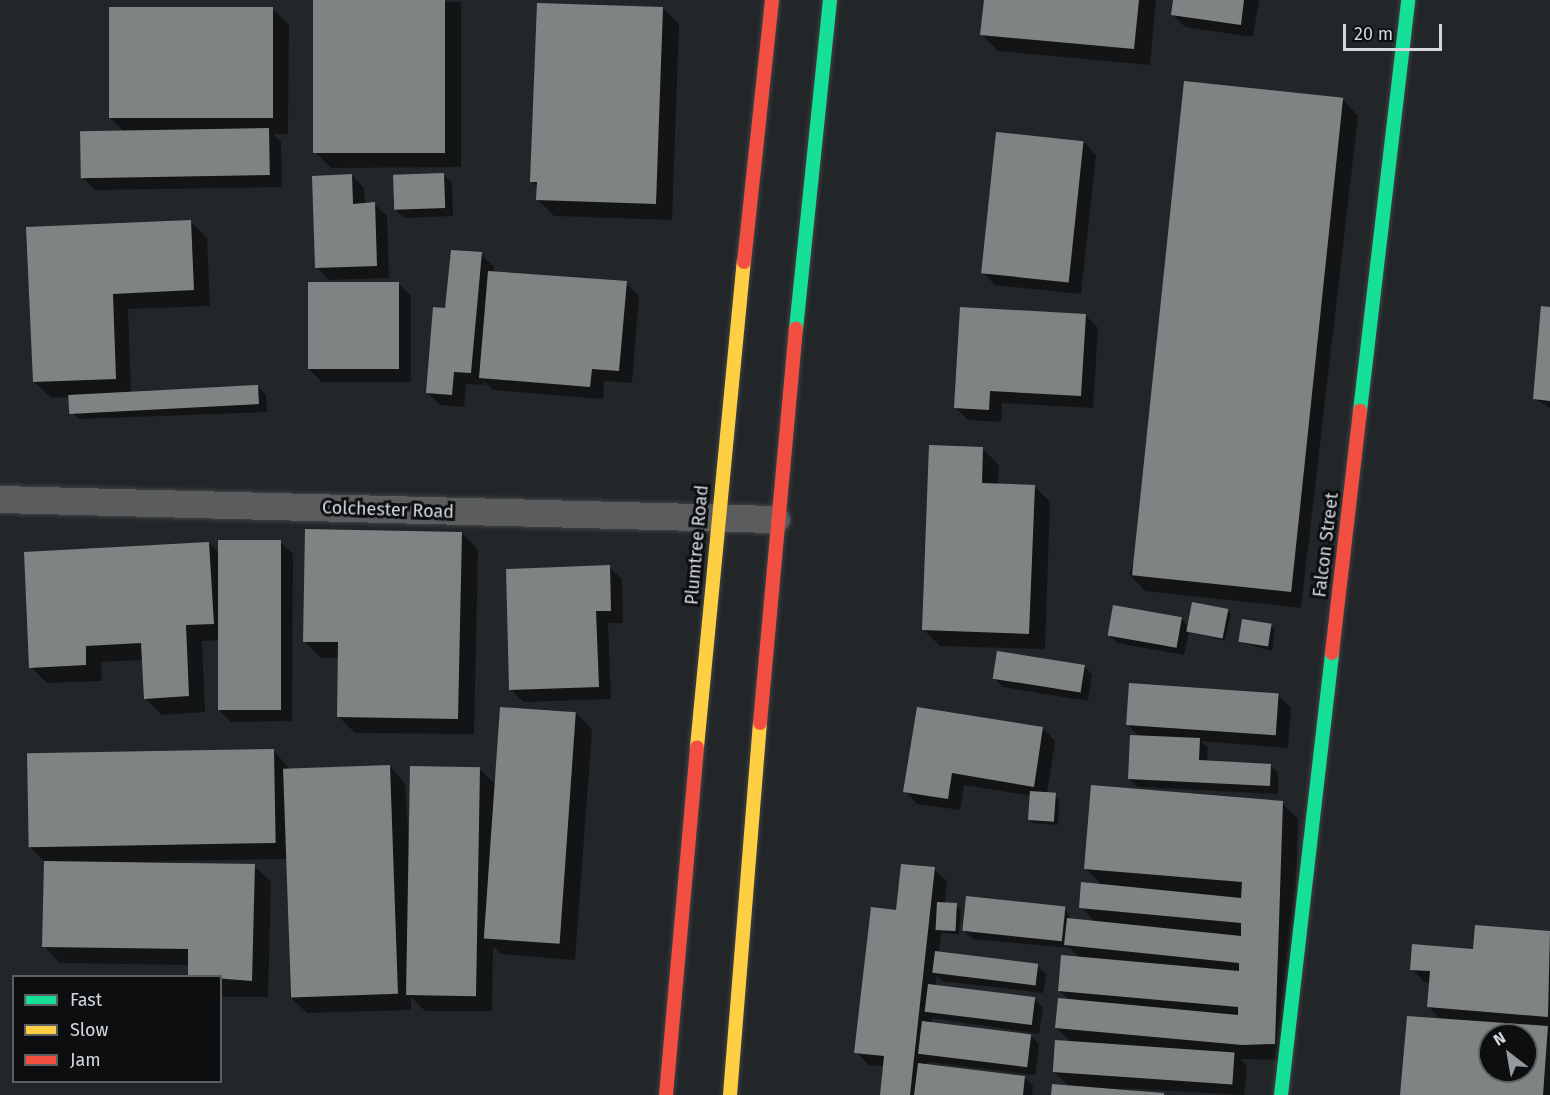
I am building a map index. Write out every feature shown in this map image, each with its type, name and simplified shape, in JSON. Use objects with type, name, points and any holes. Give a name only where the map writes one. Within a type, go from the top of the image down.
[{"type":"main road","name":"Plumtree Road","points":[[666,1095],[717,519],[772,0]]},
{"type":"main road","points":[[730,1095],[776,519],[830,0]]},
{"type":"main road","name":"Falcon Street","points":[[1281,1095],[1408,0]]},
{"type":"street","name":"Colchester Road","points":[[0,499],[776,519]]},
{"type":"building","points":[[313,0],[445,0],[445,153],[313,153]]},
{"type":"building","points":[[984,0],[1139,0],[1134,49],[980,35]]},
{"type":"building","points":[[1173,0],[1244,0],[1241,25],[1171,15]]},
{"type":"building","points":[[537,3],[663,7],[656,204],[536,200],[537,182],[530,182]]},
{"type":"building","points":[[109,7],[273,7],[273,118],[109,118]]},
{"type":"building","points":[[1184,81],[1343,98],[1291,592],[1132,575]]},
{"type":"building","points":[[269,128],[270,175],[81,178],[80,131]]},
{"type":"building","points":[[996,132],[1084,141],[1069,282],[981,273]]},
{"type":"building","points":[[444,173],[445,208],[394,210],[393,175]]},
{"type":"building","points":[[352,174],[353,204],[375,202],[377,266],[315,268],[312,176]]},
{"type":"building","points":[[191,220],[194,290],[113,294],[116,379],[33,382],[26,227]]},
{"type":"building","points":[[451,250],[482,252],[471,373],[454,372],[452,395],[426,393],[433,307],[445,308]]},
{"type":"building","points":[[488,271],[627,281],[619,371],[592,369],[590,387],[479,378]]},
{"type":"building","points":[[308,282],[399,282],[399,369],[308,369]]},
{"type":"building","points":[[1541,306],[1550,307],[1550,401],[1533,399]]},
{"type":"building","points":[[960,307],[1086,314],[1081,396],[990,391],[989,410],[954,408]]},
{"type":"building","points":[[258,385],[259,404],[69,414],[68,395]]},
{"type":"building","points":[[929,445],[983,447],[982,483],[1035,485],[1029,634],[922,630]]},
{"type":"building","points":[[305,529],[462,532],[458,719],[337,717],[338,642],[303,642]]},
{"type":"building","points":[[218,540],[281,540],[281,710],[218,710]]},
{"type":"building","points":[[209,542],[214,624],[186,625],[189,696],[144,699],[141,643],[86,646],[86,665],[29,668],[24,552]]},
{"type":"building","points":[[610,565],[611,611],[596,611],[599,687],[509,690],[506,569]]},
{"type":"building","points":[[1192,602],[1228,609],[1223,639],[1186,631]]},
{"type":"building","points":[[1113,605],[1182,617],[1177,648],[1108,636]]},
{"type":"building","points":[[1242,619],[1272,624],[1268,646],[1238,642]]},
{"type":"building","points":[[997,651],[1085,665],[1081,693],[993,679]]},
{"type":"building","points":[[1129,683],[1279,693],[1276,735],[1126,725]]},
{"type":"building","points":[[500,707],[576,712],[560,944],[484,938]]},
{"type":"building","points":[[917,707],[1043,727],[1034,787],[952,773],[948,799],[903,792]]},
{"type":"building","points":[[1130,735],[1200,738],[1199,760],[1271,764],[1270,786],[1128,779]]},
{"type":"building","points":[[274,749],[276,843],[29,847],[27,753]]},
{"type":"building","points":[[390,765],[398,994],[291,998],[283,769]]},
{"type":"building","points":[[410,766],[480,767],[476,996],[406,995]]},
{"type":"building","points":[[1091,785],[1283,801],[1275,1044],[1242,1045],[1055,1028],[1058,998],[1238,1015],[1238,1007],[1058,991],[1061,955],[1239,971],[1239,963],[1064,945],[1067,918],[1241,936],[1241,923],[1079,908],[1081,882],[1241,898],[1242,882],[1084,869]]},
{"type":"building","points":[[1030,791],[1056,793],[1054,822],[1028,820]]},
{"type":"building","points":[[44,861],[255,864],[252,981],[222,979],[222,975],[188,975],[188,949],[42,947]]},
{"type":"building","points":[[901,864],[935,867],[910,1095],[880,1095],[884,1056],[854,1053],[871,907],[896,910]]},
{"type":"building","points":[[966,896],[1065,906],[1062,941],[962,931]]},
{"type":"building","points":[[937,902],[957,903],[956,931],[936,930]]},
{"type":"building","points":[[1475,925],[1550,931],[1548,1017],[1427,1007],[1430,971],[1410,970],[1412,944],[1473,949]]},
{"type":"building","points":[[935,951],[1038,964],[1036,986],[932,973]]},
{"type":"building","points":[[928,984],[1035,997],[1032,1025],[925,1012]]},
{"type":"building","points":[[1407,1016],[1506,1023],[1478,1023],[1478,1083],[1538,1083],[1538,1025],[1548,1026],[1543,1095],[1400,1095]]},
{"type":"building","points":[[922,1021],[1031,1034],[1027,1067],[918,1054]]},
{"type":"building","points":[[1055,1040],[1235,1053],[1232,1084],[1053,1072]]},
{"type":"building","points":[[918,1063],[1025,1076],[1023,1095],[914,1095]]},
{"type":"building","points":[[1052,1084],[1164,1093],[1164,1095],[1051,1095]]},
{"type":"traffic: fast","points":[[796,329],[830,0]]},
{"type":"traffic: fast","points":[[1360,411],[1408,0]]},
{"type":"traffic: fast","points":[[1281,1095],[1332,653]]},
{"type":"traffic: slow","points":[[697,747],[744,262]]},
{"type":"traffic: slow","points":[[730,1095],[760,723]]},
{"type":"traffic: jam","points":[[744,262],[772,0]]},
{"type":"traffic: jam","points":[[760,723],[796,329]]},
{"type":"traffic: jam","points":[[1332,653],[1360,411]]},
{"type":"traffic: jam","points":[[666,1095],[697,747]]}]
